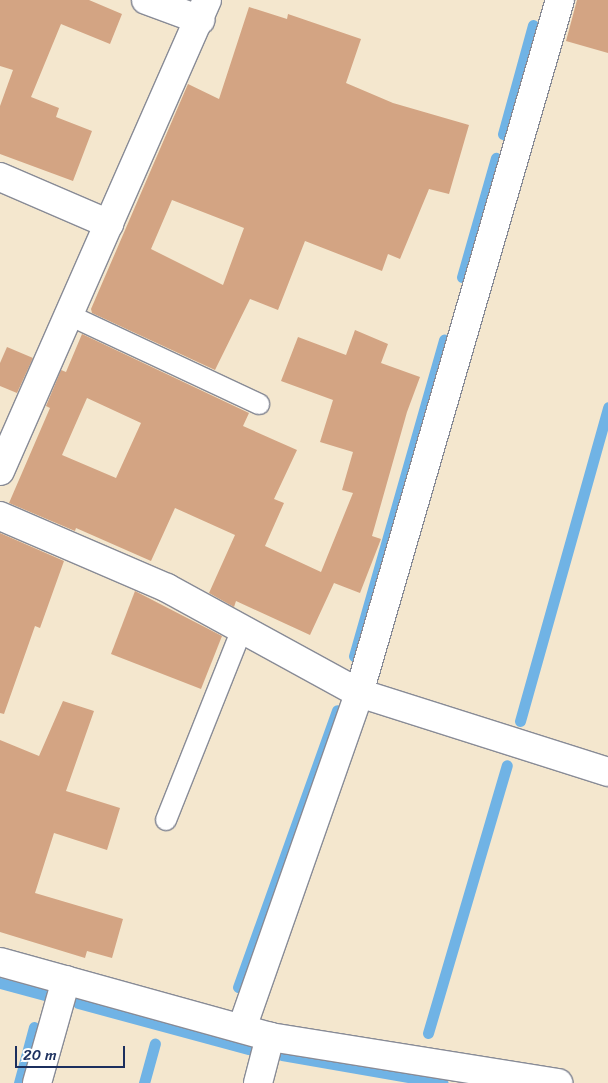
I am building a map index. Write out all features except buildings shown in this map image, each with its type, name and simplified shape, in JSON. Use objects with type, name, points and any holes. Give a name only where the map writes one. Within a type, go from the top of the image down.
[{"type":"street","points":[[0,471],[204,10],[146,0]]},
{"type":"street","points":[[242,1028],[358,693],[560,0]]},
{"type":"street","points":[[0,177],[110,224]]},
{"type":"street","points":[[0,516],[167,588],[358,693],[608,772]]},
{"type":"street","points":[[0,962],[270,1036],[558,1083]]},
{"type":"street","points":[[37,1083],[66,980]]},
{"type":"street","points":[[258,1083],[270,1036]]},
{"type":"lane","points":[[69,315],[259,404]]},
{"type":"lane","points":[[166,820],[242,629]]},
{"type":"waterway","points":[[503,134],[533,25]]},
{"type":"waterway","points":[[462,277],[496,158]]},
{"type":"waterway","points":[[354,656],[444,340]]},
{"type":"waterway","points":[[520,721],[608,407]]},
{"type":"waterway","points":[[238,987],[337,710]]},
{"type":"waterway","points":[[428,1033],[507,765]]},
{"type":"waterway","points":[[0,983],[45,995]]},
{"type":"waterway","points":[[78,1003],[249,1049]]},
{"type":"waterway","points":[[19,1083],[34,1027]]},
{"type":"waterway","points":[[144,1083],[155,1043]]},
{"type":"waterway","points":[[282,1055],[443,1083]]}]
